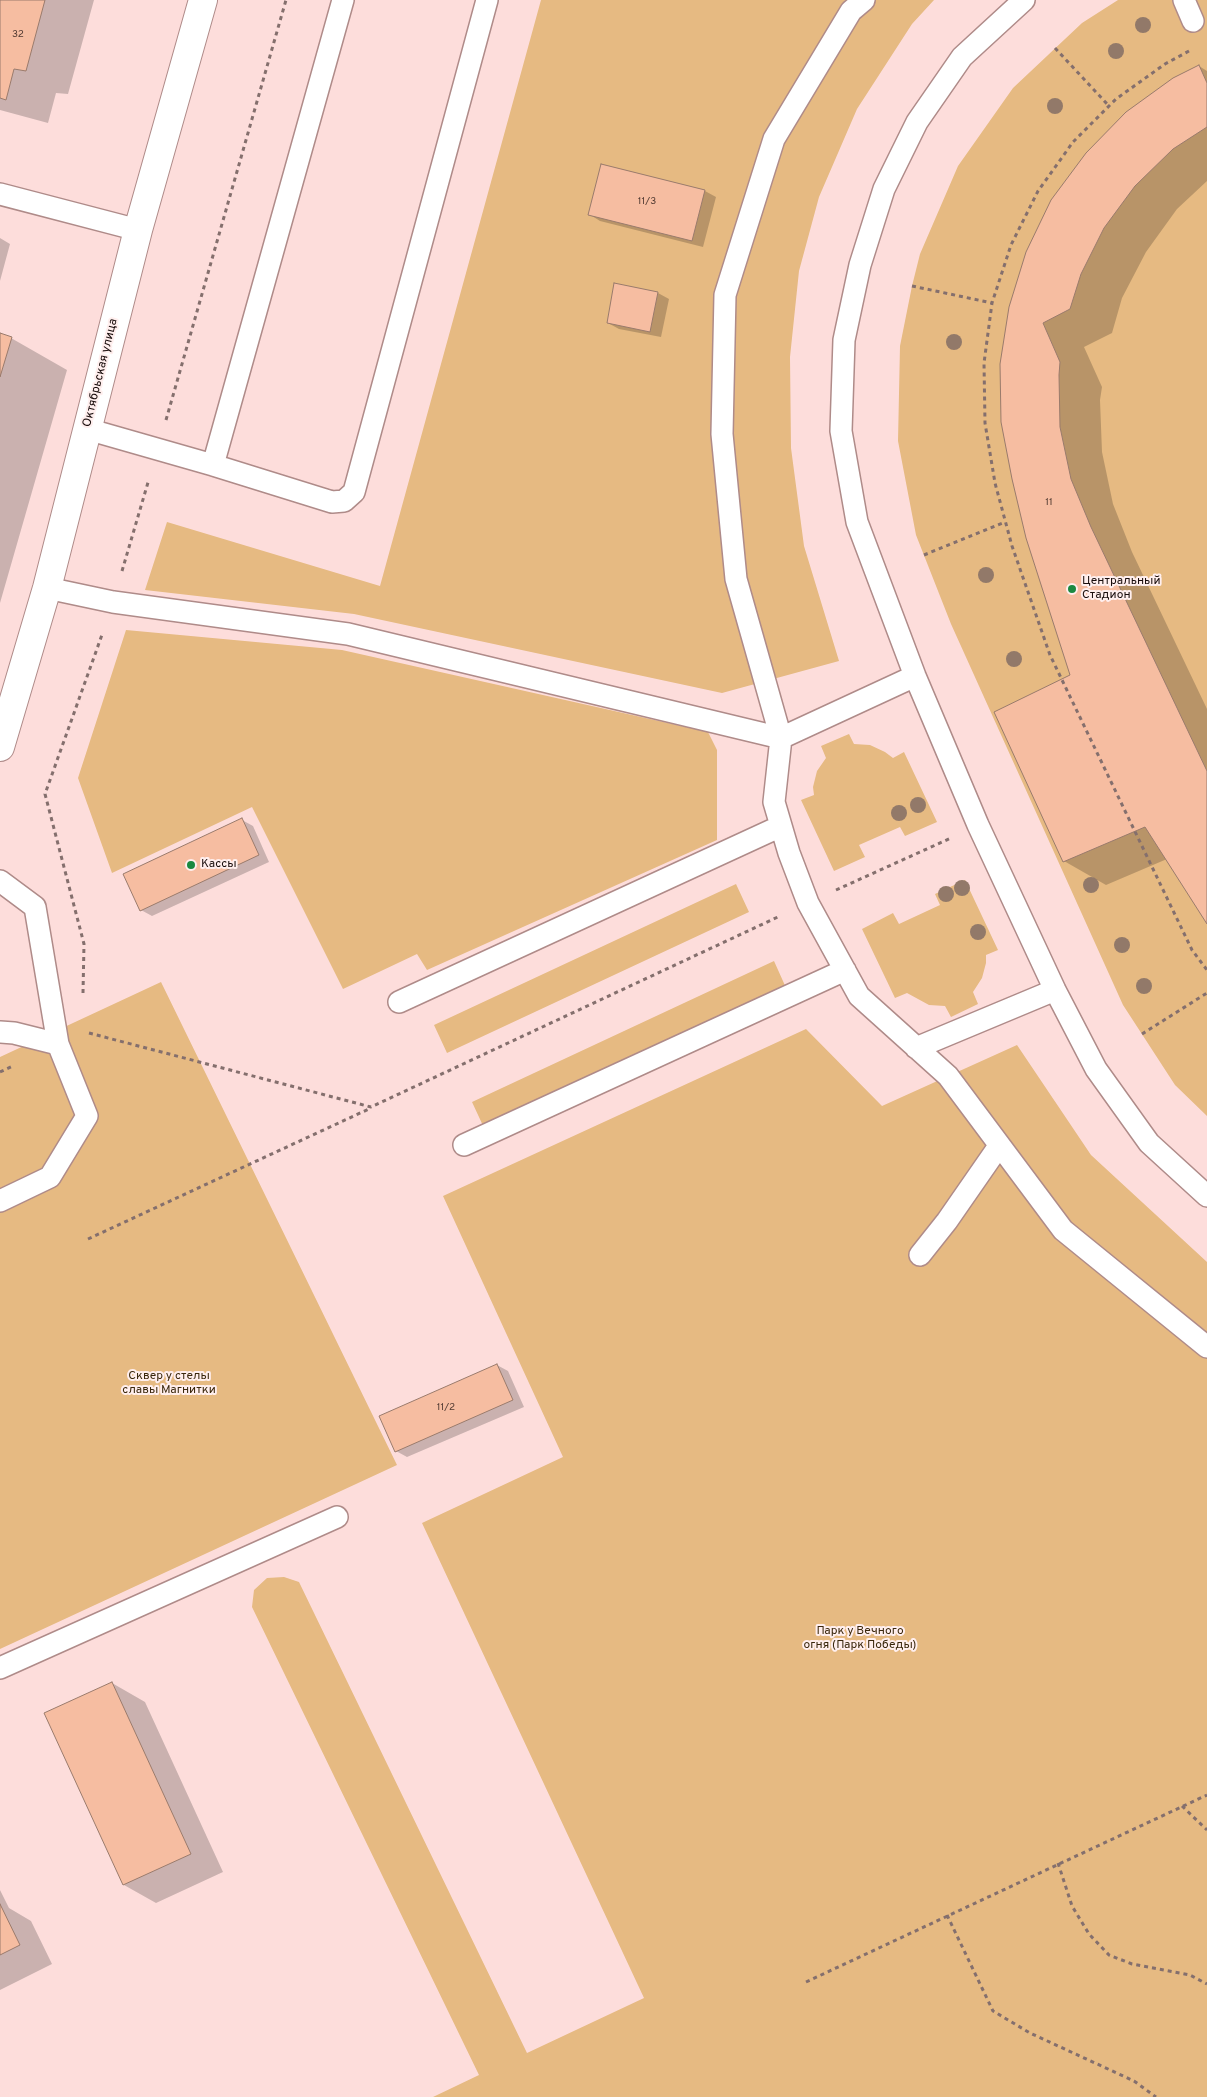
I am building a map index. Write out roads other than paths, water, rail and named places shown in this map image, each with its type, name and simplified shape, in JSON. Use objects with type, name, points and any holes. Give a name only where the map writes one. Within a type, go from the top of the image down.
[{"type":"main road","name":"Октябрьская улица","points":[[0,746],[47,588],[138,230],[203,0]]},
{"type":"lane","points":[[213,465],[344,0]]},
{"type":"lane","points":[[87,429],[332,502],[344,501],[354,492],[488,0]]},
{"type":"lane","points":[[864,0],[852,11],[774,138],[725,295],[722,434],[736,579],[781,738],[774,802],[789,853],[808,903],[859,996],[948,1076],[1063,1230],[1207,1348]]},
{"type":"lane","points":[[1024,0],[962,57],[917,122],[884,189],[860,265],[844,340],[841,431],[857,522],[915,676],[978,825],[1055,990],[1096,1069],[1149,1143],[1207,1196]]},
{"type":"lane","points":[[1184,0],[1194,22]]},
{"type":"lane","points":[[0,194],[138,230]]},
{"type":"lane","points":[[47,588],[113,602],[348,634],[781,738],[915,676]]},
{"type":"lane","points":[[400,1002],[781,826]]},
{"type":"lane","points":[[0,882],[35,907],[58,1044],[88,1116],[50,1177],[0,1202]]},
{"type":"lane","points":[[464,1145],[845,970]]},
{"type":"lane","points":[[916,1048],[1055,990]]},
{"type":"lane","points":[[0,1032],[14,1033],[58,1044]]},
{"type":"lane","points":[[920,1255],[947,1221],[999,1146]]},
{"type":"lane","points":[[0,1668],[337,1516]]},
{"type":"place","name":"Центральный Стадион","points":[[1072,589]]},
{"type":"place","name":"Кассы","points":[[191,865]]},
{"type":"park label","name":"Сквер у стелы славы Магнитки","points":[[169,1384]]},
{"type":"park label","name":"Парк у Вечного огня (Парк Победы)","points":[[860,1639]]}]
